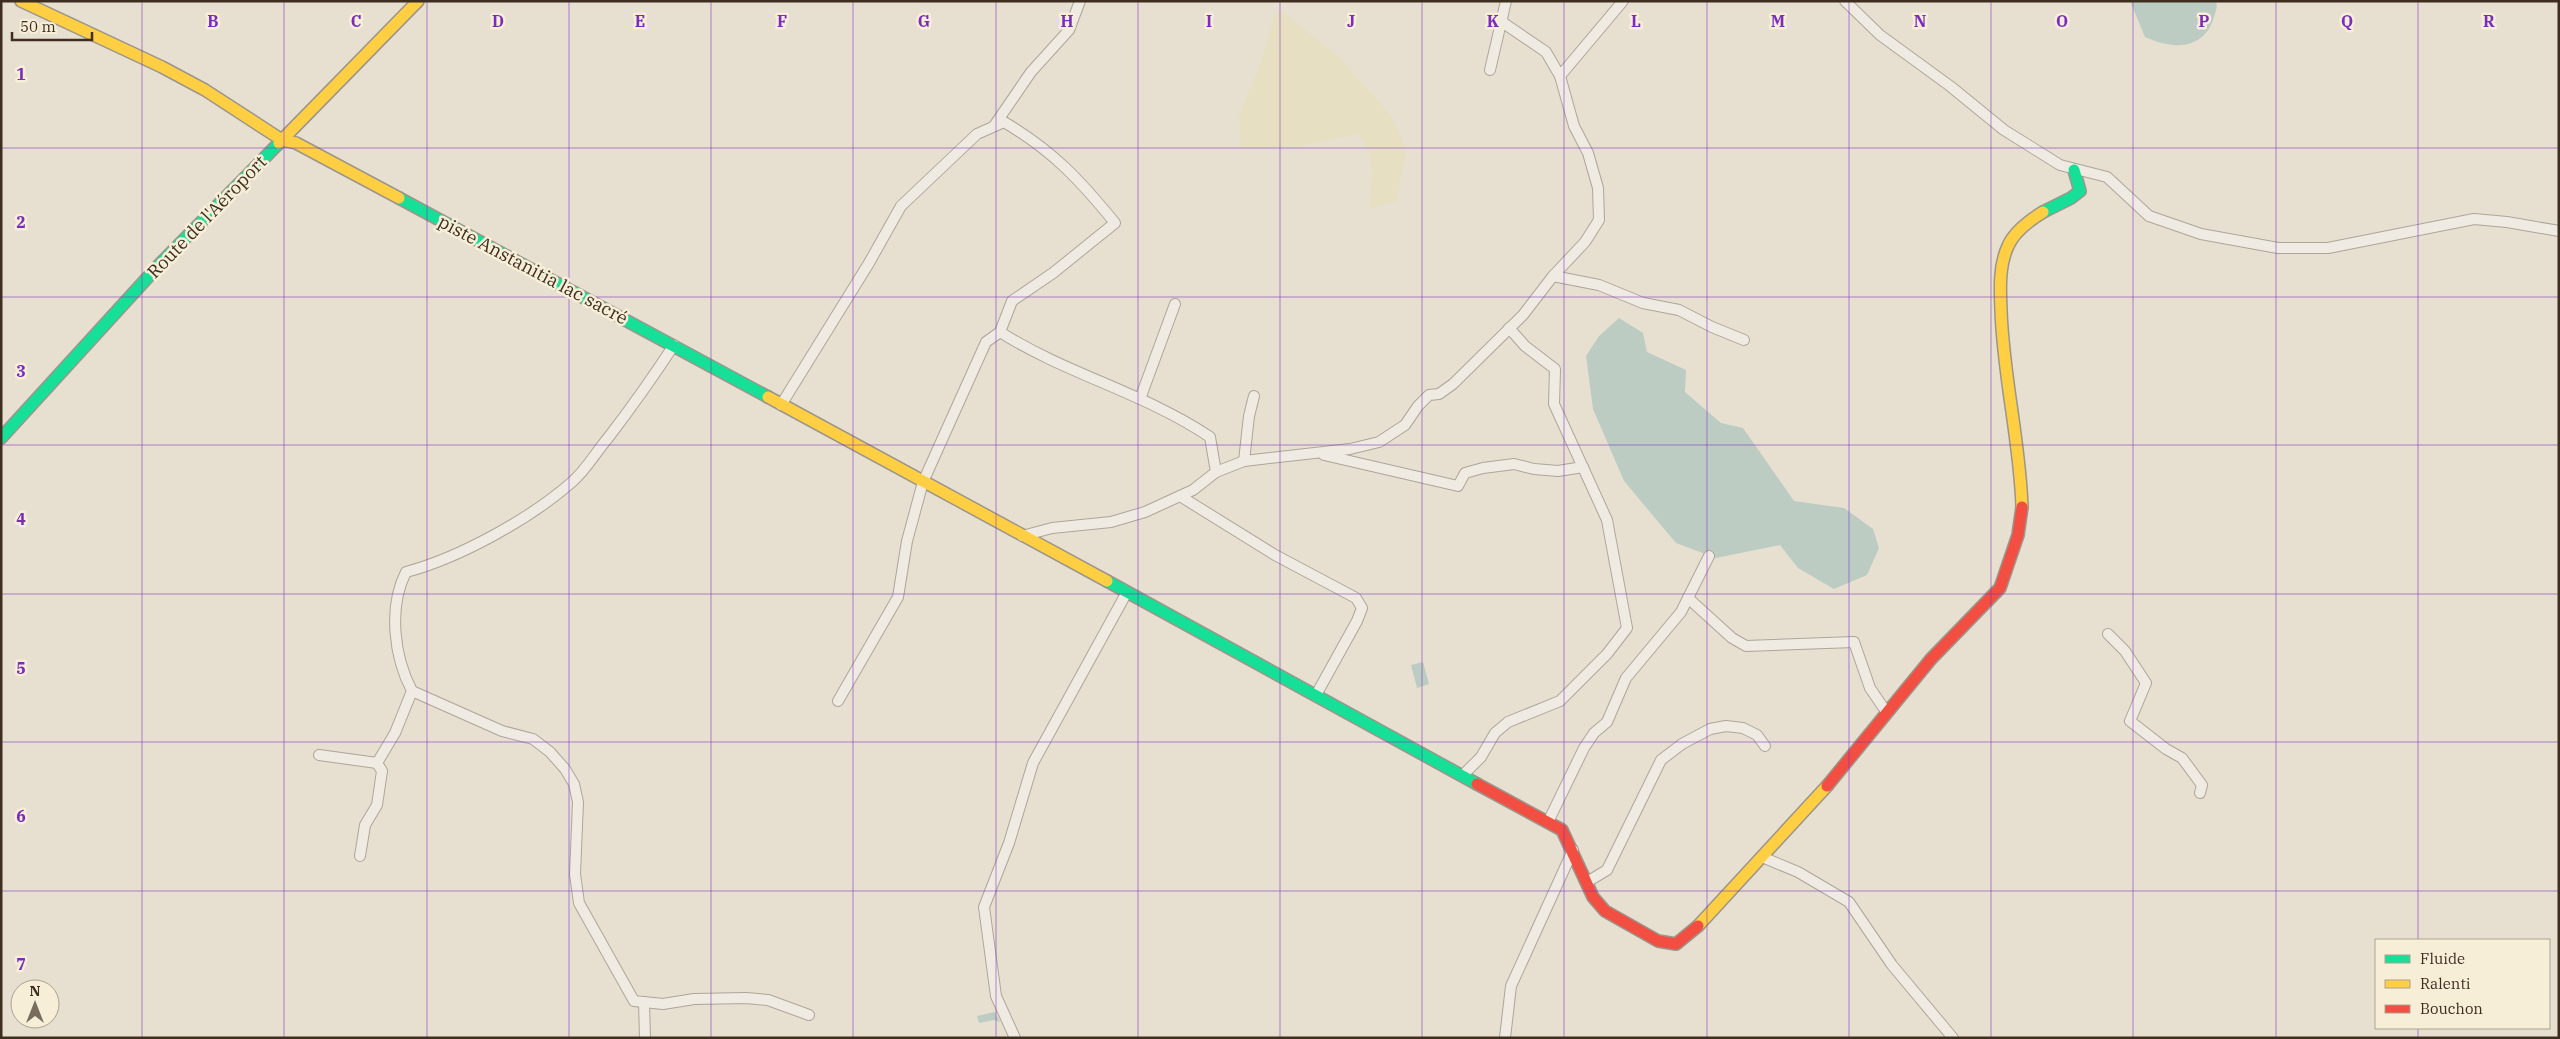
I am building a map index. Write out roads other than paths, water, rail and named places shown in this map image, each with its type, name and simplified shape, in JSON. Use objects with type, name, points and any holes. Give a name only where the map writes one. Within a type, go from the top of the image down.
[{"type":"street","name":"piste Anstanitia lac sacré","points":[[21,1],[162,67],[205,90],[282,140],[296,143],[674,345],[1562,830],[1573,850],[1592,897],[1604,911],[1658,941],[1676,944],[1698,926],[1762,857]]},
{"type":"street","name":"Route de l'Aéroport","points":[[1,438],[159,265],[418,1]]},
{"type":"street","points":[[994,126],[1031,72],[1069,30],[1080,1]]},
{"type":"street","points":[[1490,70],[1506,1]]},
{"type":"street","points":[[1560,76],[1623,1]]},
{"type":"street","points":[[1845,1],[1880,35],[1950,86],[2004,130],[2060,165],[2107,177],[2150,216],[2201,234],[2278,248],[2328,248],[2474,219],[2507,222],[2559,231]]},
{"type":"street","points":[[1022,536],[1052,528],[1111,522],[1145,512],[1193,490],[1216,472],[1244,462],[1350,449],[1379,442],[1405,425],[1418,406],[1429,396],[1439,394],[1453,384],[1523,315],[1552,276],[1585,242],[1599,220],[1598,188],[1588,153],[1574,126],[1560,76],[1546,52],[1502,22]]},
{"type":"street","points":[[781,405],[869,263],[901,206],[977,134],[1004,122],[1036,141],[1079,179],[1115,223],[1053,273],[1012,301],[1000,332],[986,342],[923,482],[907,541],[898,597],[838,701]]},
{"type":"street","points":[[1953,1038],[1892,965],[1849,902],[1798,872],[1762,857],[1845,768],[1931,659],[2000,588],[2018,535],[2022,510],[2000,306],[2006,247],[2022,227],[2045,210],[2070,201],[2080,191],[2074,170]]},
{"type":"street","points":[[1552,276],[1599,286],[1643,303],[1679,310],[1712,328],[1744,340]]},
{"type":"street","points":[[1140,399],[1175,304]]},
{"type":"street","points":[[1462,776],[1481,756],[1495,733],[1508,722],[1560,701],[1607,654],[1627,628],[1607,520],[1554,404],[1555,369],[1525,346],[1509,328]]},
{"type":"street","points":[[1000,332],[1111,388],[1140,399],[1190,423],[1210,437],[1216,472]]},
{"type":"street","points":[[377,763],[395,733],[412,691],[400,660],[396,634],[396,608],[406,572],[431,565],[489,536],[539,508],[573,481],[630,412],[674,345]]},
{"type":"street","points":[[1244,462],[1249,416],[1254,396]]},
{"type":"street","points":[[1316,453],[1458,486],[1466,473],[1484,468],[1514,464],[1534,469],[1558,471],[1583,467]]},
{"type":"street","points":[[1180,496],[1275,555],[1356,598],[1362,608],[1357,621],[1316,696]]},
{"type":"street","points":[[1548,822],[1584,748],[1594,732],[1607,722],[1626,678],[1682,612],[1709,556]]},
{"type":"street","points":[[1015,1038],[996,996],[984,907],[1009,843],[1033,763],[1127,592]]},
{"type":"street","points":[[1688,598],[1732,638],[1746,646],[1854,642],[1870,688],[1887,713]]},
{"type":"street","points":[[2108,634],[2125,651],[2146,683],[2130,721],[2166,749],[2182,758],[2202,785],[2200,793]]},
{"type":"street","points":[[412,691],[502,731],[533,739],[550,752],[565,769],[574,784],[578,802],[575,874],[580,903],[634,1001],[663,1004],[694,999],[746,998],[768,1000],[809,1015]]},
{"type":"street","points":[[1587,882],[1606,870],[1661,760],[1682,744],[1710,729],[1726,726],[1743,728],[1756,735],[1764,746]]},
{"type":"street","points":[[318,755],[346,761],[377,763]]},
{"type":"street","points":[[360,856],[365,825],[377,805],[382,771],[377,763]]},
{"type":"street","points":[[1505,1038],[1506,1012],[1514,979],[1573,850]]},
{"type":"street","points":[[644,1002],[645,1038]]}]
